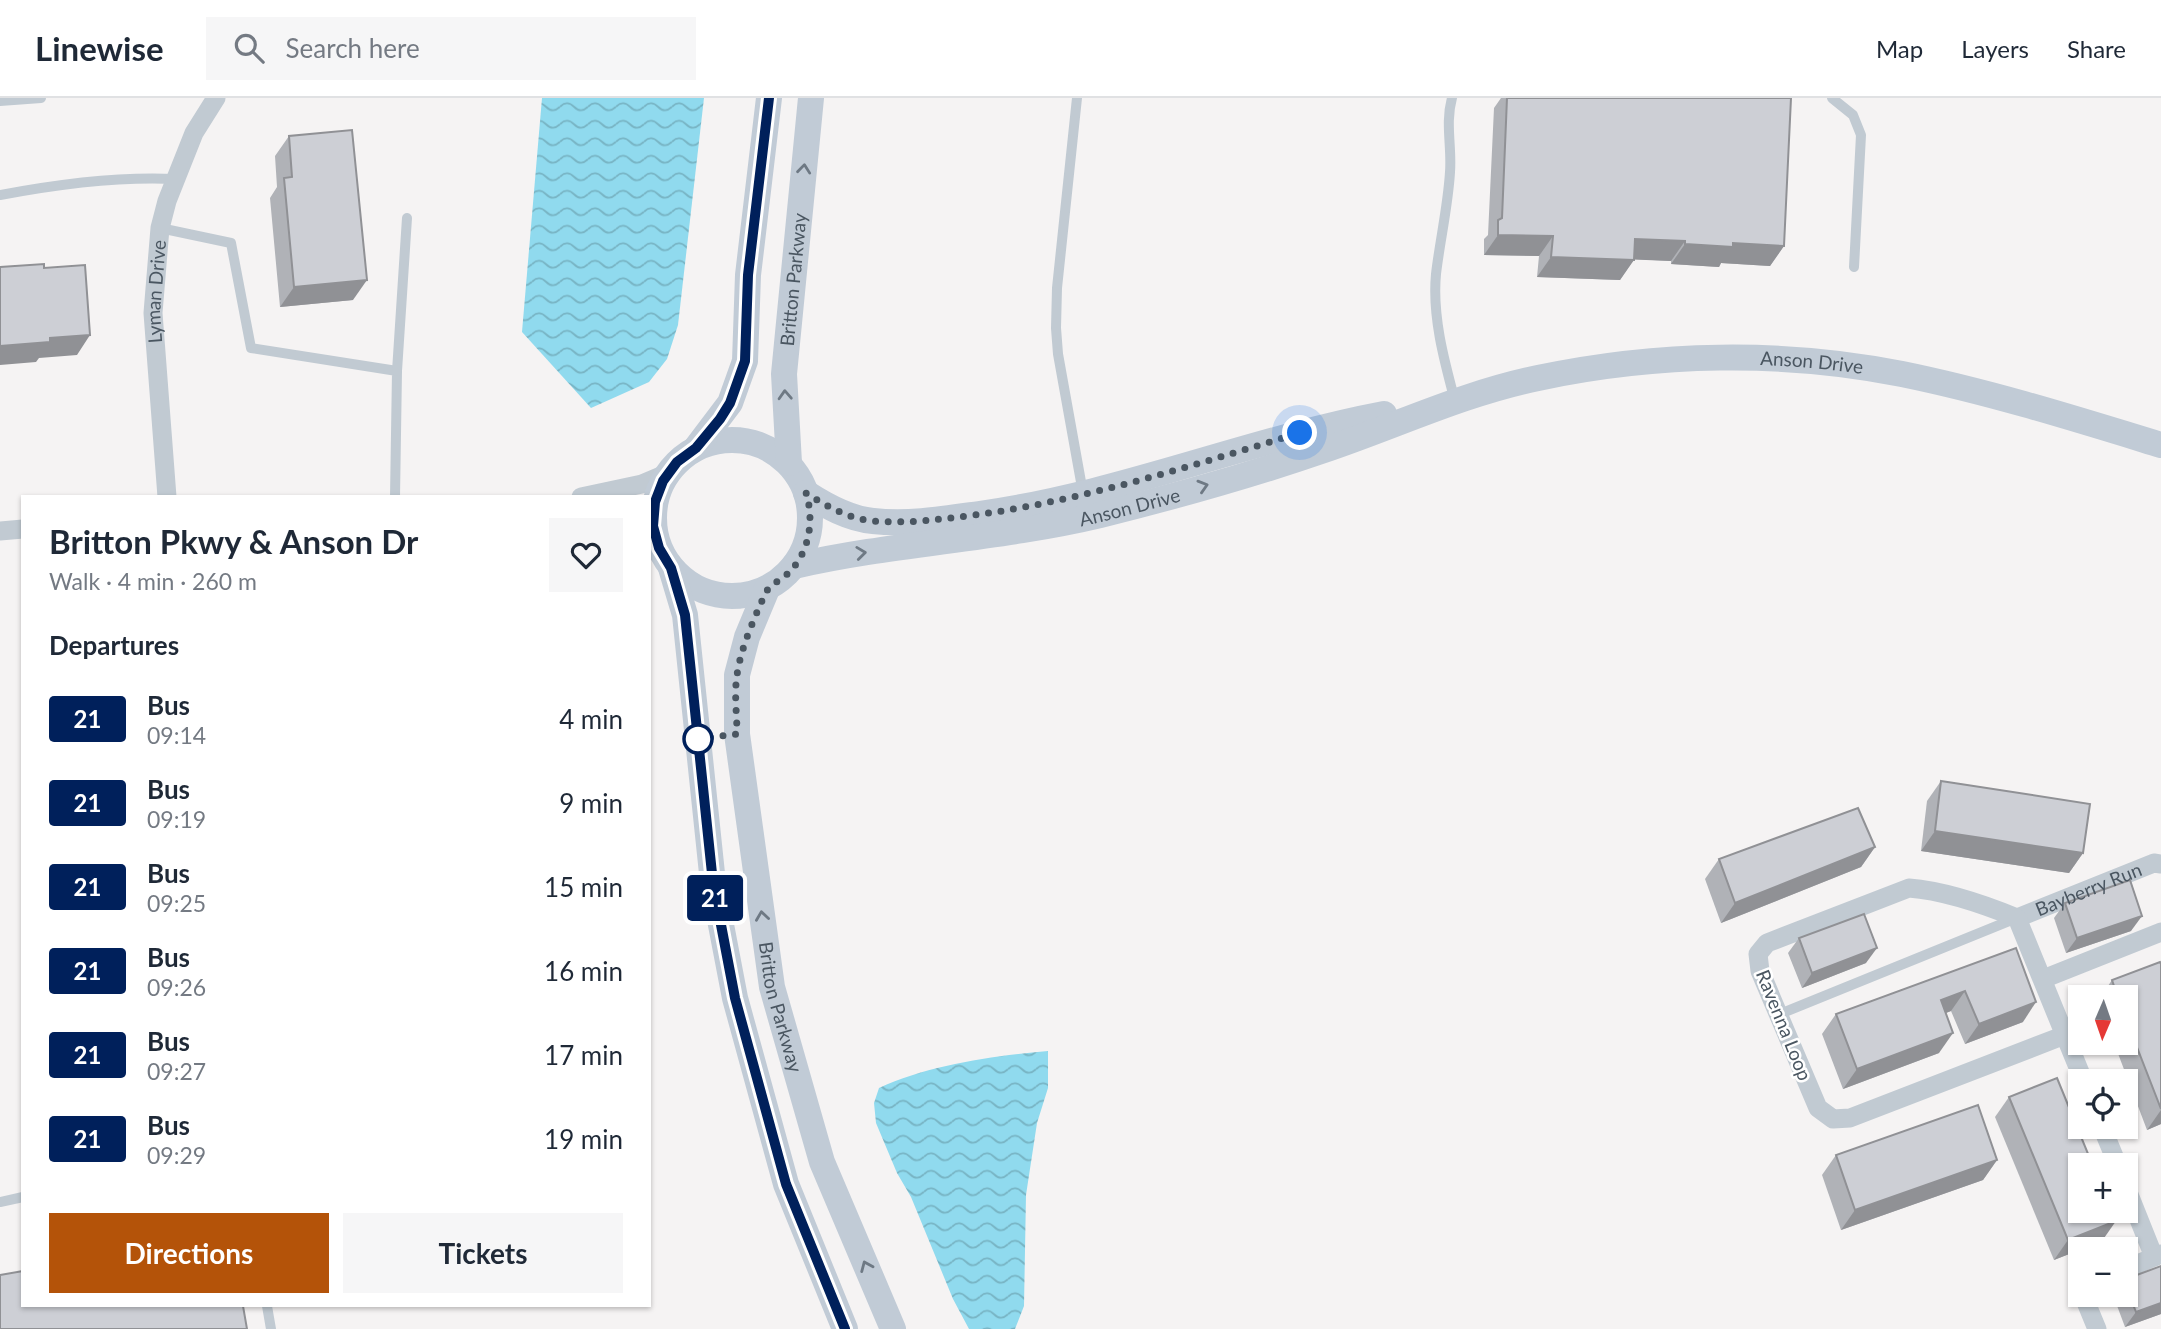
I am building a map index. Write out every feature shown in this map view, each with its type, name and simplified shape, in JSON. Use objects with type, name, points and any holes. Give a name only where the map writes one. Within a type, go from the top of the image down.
[{"type":"main road","name":"Britton Parkway","points":[[696,448],[730,403],[745,361],[748,275],[769,98]]},
{"type":"main road","name":"Britton Parkway","points":[[789,463],[783,374],[811,98]]},
{"type":"main road","name":"Anson Drive","points":[[806,493],[828,508],[871,521],[924,522],[1008,510],[1083,495],[1178,470],[1324,426],[1455,401],[1538,378],[1634,363],[1747,358],[1803,360],[1868,368],[1939,382],[2161,445]]},
{"type":"main road","name":"Anson Drive","points":[[794,566],[837,556],[1012,533],[1098,515],[1330,448],[1455,401]]},
{"type":"main road","points":[[719,440],[744,440],[768,448],[789,463],[803,483],[810,507],[810,531],[802,555],[787,575],[767,589],[742,597],[715,595],[691,585],[661,557],[653,526],[655,502],[668,473],[677,462],[696,448],[719,440]]},
{"type":"main road","name":"Britton Parkway","points":[[661,557],[685,615],[713,883],[735,998],[786,1184],[845,1329]]},
{"type":"main road","name":"Britton Parkway","points":[[767,589],[747,637],[737,675],[737,734],[772,987],[822,1163],[893,1329]]},
{"type":"street","name":"Lyman Drive","points":[[167,495],[153,313],[160,228],[194,133],[216,98]]},
{"type":"street","points":[[590,495],[642,484],[668,473]]},
{"type":"street","points":[[0,530],[21,529]]},
{"type":"street","name":"Bayberry Run","points":[[2018,918],[2154,863],[2161,864]]},
{"type":"street","name":"Ravenna Loop","points":[[2018,918],[1932,890],[1909,888],[1767,943],[1758,954],[1760,971],[1818,1108],[1833,1119],[1850,1118],[2065,1035]]},
{"type":"street","points":[[2018,918],[2079,1069]]},
{"type":"street","points":[[2043,979],[2161,932]]},
{"type":"street","points":[[2138,1213],[2158,1256],[2138,1264]]},
{"type":"street","points":[[2088,1307],[2097,1329]]},
{"type":"lane","points":[[0,101],[41,98]]},
{"type":"lane","points":[[1077,98],[1056,298],[1056,328],[1058,354],[1083,495]]},
{"type":"lane","points":[[1452,98],[1447,115],[1450,174],[1436,275],[1436,303],[1455,401]]},
{"type":"lane","points":[[1832,98],[1853,115],[1861,135],[1854,267]]},
{"type":"lane","points":[[0,195],[51,186],[148,177],[176,179]]},
{"type":"lane","points":[[395,495],[397,371],[407,218]]},
{"type":"lane","points":[[160,228],[231,243],[251,348],[397,371]]},
{"type":"lane","points":[[1780,1014],[2018,918]]},
{"type":"lane","points":[[0,1202],[21,1198]]},
{"type":"lane","points":[[267,1307],[271,1329]]},
{"type":"water","points":[[542,98],[704,98],[678,325],[667,359],[649,382],[591,408],[522,332]]},
{"type":"water","points":[[1048,1051],[1048,1088],[1037,1123],[1026,1195],[1024,1306],[1015,1329],[969,1329],[953,1299],[911,1197],[897,1173],[876,1123],[874,1103],[879,1088],[919,1073],[984,1059]]},
{"type":"building","points":[[1507,98],[1791,98],[1784,246],[1733,243],[1733,247],[1635,239],[1634,260],[1551,257],[1553,236],[1498,235],[1498,220],[1502,218]]},
{"type":"building","points":[[352,130],[367,280],[294,287],[284,178],[292,177],[289,136]]},
{"type":"building","points":[[44,264],[44,268],[85,265],[90,335],[0,346],[0,267]]},
{"type":"building","points":[[1941,781],[2090,804],[2083,853],[1935,831]]},
{"type":"building","points":[[1858,808],[1875,847],[1735,903],[1719,859]]},
{"type":"building","points":[[2130,880],[2142,916],[2077,938],[2065,903]]},
{"type":"building","points":[[1864,914],[1877,948],[1812,973],[1799,938]]},
{"type":"building","points":[[2016,948],[2036,1002],[1979,1024],[1965,991],[1941,1000],[1953,1033],[1857,1069],[1836,1014]]},
{"type":"building","points":[[2160,962],[2161,964],[2161,1109],[2138,1050],[2138,985],[2114,985],[2112,980]]},
{"type":"building","points":[[2057,1078],[2068,1105],[2068,1139],[2082,1139],[2088,1153],[2068,1153],[2068,1223],[2111,1223],[2076,1237],[2068,1237],[2068,1240],[2009,1097]]},
{"type":"building","points":[[1978,1105],[1997,1160],[1855,1210],[1836,1155]]},
{"type":"building","points":[[2161,1266],[2161,1303],[2136,1312],[2134,1307],[2138,1307],[2138,1275]]},
{"type":"building","points":[[21,1271],[21,1307],[243,1307],[247,1329],[0,1329],[0,1275]]},
{"type":"bus line","name":"21","points":[[769,98],[748,275],[745,361],[730,403],[720,419],[696,448],[677,462],[663,481],[655,502],[653,526],[659,548],[671,568],[685,615],[713,883],[735,998],[786,1184],[845,1329]]},
{"type":"route","points":[[698,739],[737,734],[737,675],[747,637],[767,589],[787,575],[802,555],[810,531],[810,507],[806,493],[828,508],[871,521],[924,522],[1008,510],[1093,493],[1300,433]]}]
